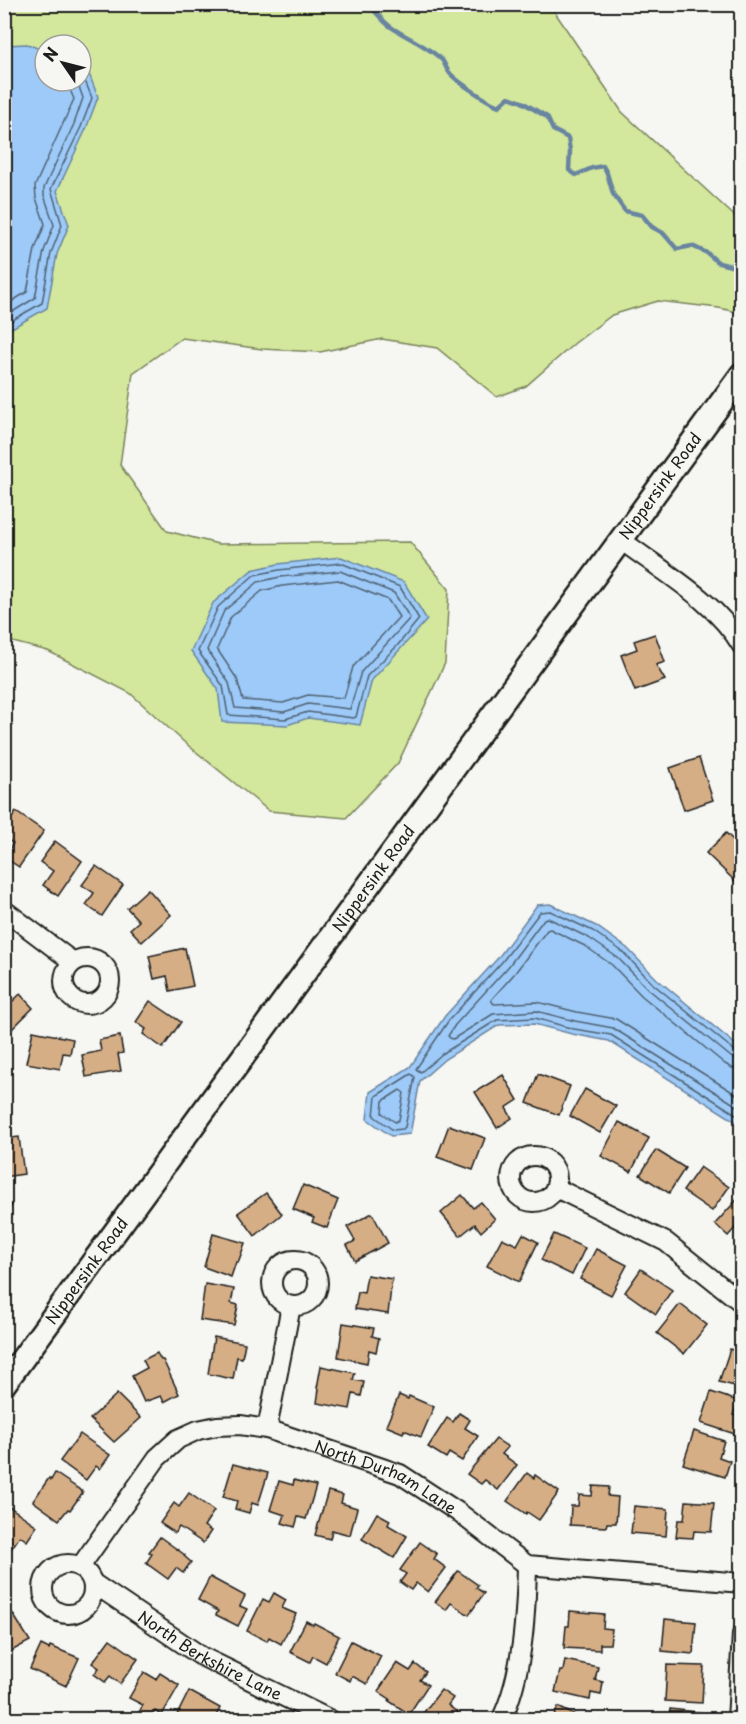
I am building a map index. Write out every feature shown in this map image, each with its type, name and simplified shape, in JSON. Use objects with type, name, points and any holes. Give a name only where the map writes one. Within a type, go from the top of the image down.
[{"type":"street","name":"Nippersink Road","points":[[4,1384],[741,374]]},
{"type":"street","points":[[621,540],[714,609],[741,646]]},
{"type":"street","points":[[4,910],[73,962]]},
{"type":"street","points":[[556,1188],[666,1242],[741,1303]]},
{"type":"street","points":[[267,1429],[291,1306]]},
{"type":"street","name":"North Durham Lane","points":[[80,1567],[151,1467],[178,1439],[198,1430],[240,1425],[267,1429],[400,1474],[458,1512],[527,1565]]},
{"type":"street","points":[[67,1563],[80,1567],[90,1575],[93,1583],[92,1599],[81,1611],[65,1614],[50,1608],[43,1593],[45,1577],[51,1570],[67,1563]]},
{"type":"street","points":[[501,1719],[508,1704],[520,1656],[527,1565],[741,1583]]},
{"type":"street","name":"North Berkshire Lane","points":[[93,1583],[201,1656],[331,1719]]},
{"type":"street","points":[[737,1719],[741,1634]]},
{"type":"green space","points":[[5,5],[550,5],[622,112],[741,222],[741,313],[719,308],[658,301],[612,315],[575,343],[526,386],[497,397],[437,348],[382,339],[320,352],[262,349],[182,338],[133,373],[120,465],[167,531],[218,544],[410,542],[449,589],[445,663],[398,763],[346,818],[269,811],[184,742],[130,693],[48,651],[5,640]]},
{"type":"water","points":[[27,44],[33,46],[33,93],[93,93],[93,84],[98,97],[57,191],[69,225],[57,254],[47,308],[5,332],[5,45]]},
{"type":"water","points":[[341,557],[404,582],[427,620],[372,680],[360,725],[308,718],[287,725],[222,722],[218,689],[191,651],[213,603],[252,570],[278,564]]},
{"type":"water","points":[[550,904],[596,926],[627,948],[657,979],[741,1049],[741,1125],[609,1041],[534,1024],[499,1025],[445,1059],[420,1081],[410,1134],[391,1136],[367,1119],[370,1092],[410,1067],[445,1016],[498,958],[537,905]]},
{"type":"building","points":[[655,634],[665,662],[656,665],[665,680],[635,691],[621,655],[637,649],[634,641]]},
{"type":"building","points":[[699,758],[713,800],[684,810],[670,768]]},
{"type":"building","points":[[16,812],[44,831],[19,867],[4,857],[13,843],[4,838],[4,829]]},
{"type":"building","points":[[726,833],[742,849],[742,878],[737,883],[706,853]]},
{"type":"building","points":[[55,841],[82,861],[58,896],[43,885],[53,871],[40,862]]},
{"type":"building","points":[[96,866],[123,885],[102,916],[86,905],[94,893],[82,885]]},
{"type":"building","points":[[148,889],[171,915],[142,942],[130,929],[139,921],[127,908]]},
{"type":"building","points":[[185,948],[193,986],[170,991],[167,976],[154,979],[149,956]]},
{"type":"building","points":[[20,994],[33,1008],[5,1036],[4,999],[10,1004]]},
{"type":"building","points":[[150,1001],[181,1022],[163,1048],[143,1034],[146,1029],[136,1022]]},
{"type":"building","points":[[33,1031],[73,1039],[70,1054],[63,1053],[60,1069],[26,1063]]},
{"type":"building","points":[[120,1036],[123,1053],[118,1054],[121,1071],[86,1077],[82,1055],[101,1051],[99,1040]]},
{"type":"building","points":[[538,1074],[570,1086],[559,1115],[527,1103]]},
{"type":"building","points":[[503,1075],[518,1100],[506,1108],[512,1118],[497,1128],[475,1092]]},
{"type":"building","points":[[585,1089],[616,1106],[600,1133],[570,1116]]},
{"type":"building","points":[[619,1122],[649,1138],[631,1172],[601,1156]]},
{"type":"building","points":[[449,1125],[485,1138],[473,1170],[437,1157]]},
{"type":"building","points":[[19,1137],[24,1174],[4,1177],[4,1139]]},
{"type":"building","points":[[656,1150],[685,1168],[669,1193],[640,1175]]},
{"type":"building","points":[[700,1167],[729,1187],[712,1211],[683,1191]]},
{"type":"building","points":[[303,1185],[338,1200],[327,1228],[312,1222],[314,1218],[293,1209]]},
{"type":"building","points":[[266,1193],[282,1214],[255,1236],[238,1213]]},
{"type":"building","points":[[742,1194],[742,1232],[736,1227],[728,1236],[715,1224]]},
{"type":"building","points":[[462,1195],[473,1208],[481,1202],[495,1219],[481,1232],[475,1224],[460,1236],[441,1213]]},
{"type":"building","points":[[4,1202],[12,1205],[4,1220]]},
{"type":"building","points":[[372,1213],[388,1243],[355,1261],[347,1245],[355,1241],[347,1227]]},
{"type":"building","points":[[213,1234],[245,1243],[231,1277],[204,1267]]},
{"type":"building","points":[[523,1234],[538,1242],[519,1282],[487,1266],[502,1238],[517,1245]]},
{"type":"building","points":[[554,1234],[585,1248],[572,1275],[541,1260]]},
{"type":"building","points":[[596,1249],[627,1265],[611,1295],[580,1279]]},
{"type":"building","points":[[641,1269],[672,1290],[656,1314],[625,1292]]},
{"type":"building","points":[[367,1275],[392,1279],[388,1314],[355,1309],[358,1292],[364,1293]]},
{"type":"building","points":[[205,1284],[234,1289],[231,1303],[238,1305],[234,1325],[200,1320]]},
{"type":"building","points":[[680,1304],[707,1325],[684,1354],[657,1333]]},
{"type":"building","points":[[343,1323],[374,1328],[372,1336],[379,1338],[376,1352],[369,1350],[367,1363],[338,1357]]},
{"type":"building","points":[[214,1337],[245,1343],[242,1358],[237,1357],[233,1379],[208,1374]]},
{"type":"building","points":[[730,1349],[742,1353],[742,1388],[719,1382]]},
{"type":"building","points":[[157,1353],[163,1360],[179,1394],[164,1402],[161,1396],[144,1402],[132,1376],[147,1368],[143,1360]]},
{"type":"building","points":[[321,1366],[355,1373],[353,1380],[364,1382],[361,1396],[353,1394],[350,1409],[317,1403]]},
{"type":"building","points":[[711,1392],[738,1401],[733,1415],[742,1418],[738,1435],[701,1423]]},
{"type":"building","points":[[117,1394],[141,1418],[114,1442],[90,1419]]},
{"type":"building","points":[[399,1395],[408,1399],[409,1396],[434,1407],[421,1437],[386,1426]]},
{"type":"building","points":[[459,1413],[470,1420],[465,1428],[478,1436],[462,1461],[449,1453],[446,1458],[428,1447],[447,1418],[453,1422]]},
{"type":"building","points":[[694,1431],[724,1441],[719,1457],[730,1461],[725,1477],[683,1464]]},
{"type":"building","points":[[80,1434],[110,1455],[100,1469],[96,1466],[86,1480],[60,1461]]},
{"type":"building","points":[[496,1439],[508,1447],[502,1454],[517,1465],[498,1490],[485,1480],[481,1484],[467,1474]]},
{"type":"building","points":[[233,1464],[268,1473],[258,1505],[252,1503],[249,1513],[235,1509],[237,1501],[223,1497]]},
{"type":"building","points":[[55,1473],[83,1492],[70,1510],[68,1509],[59,1520],[33,1501]]},
{"type":"building","points":[[527,1473],[534,1478],[535,1475],[559,1492],[539,1520],[507,1501]]},
{"type":"building","points":[[294,1480],[316,1486],[306,1519],[298,1517],[295,1527],[282,1523],[285,1515],[270,1510],[279,1481],[293,1485]]},
{"type":"building","points":[[593,1486],[609,1487],[608,1496],[618,1497],[616,1523],[607,1523],[606,1527],[570,1525],[571,1506],[578,1506],[579,1495],[592,1496]]},
{"type":"building","points":[[328,1491],[343,1495],[341,1503],[357,1508],[350,1535],[332,1530],[330,1539],[315,1535]]},
{"type":"building","points":[[189,1493],[214,1511],[204,1526],[211,1531],[203,1543],[179,1527],[175,1533],[160,1523],[174,1503],[179,1507]]},
{"type":"building","points":[[686,1501],[714,1503],[711,1532],[694,1531],[693,1538],[676,1537],[678,1520],[684,1520]]},
{"type":"building","points":[[7,1505],[37,1526],[27,1541],[20,1536],[11,1549],[4,1545],[4,1509]]},
{"type":"building","points":[[634,1506],[668,1509],[666,1536],[631,1533]]},
{"type":"building","points":[[377,1513],[390,1520],[388,1525],[407,1536],[394,1558],[362,1539]]},
{"type":"building","points":[[160,1537],[191,1562],[183,1573],[176,1568],[168,1579],[146,1563],[152,1554],[149,1552]]},
{"type":"building","points":[[420,1542],[437,1554],[434,1559],[446,1568],[428,1592],[416,1583],[411,1590],[400,1582],[406,1574],[400,1570]]},
{"type":"building","points":[[4,1564],[11,1565],[7,1582],[4,1582]]},
{"type":"building","points":[[458,1571],[478,1585],[476,1588],[484,1593],[469,1615],[451,1603],[446,1610],[435,1602]]},
{"type":"building","points":[[210,1577],[245,1596],[240,1606],[247,1609],[238,1626],[216,1615],[218,1611],[198,1600]]},
{"type":"building","points":[[274,1593],[286,1600],[282,1608],[296,1614],[281,1644],[269,1637],[267,1641],[247,1631],[263,1599],[269,1602]]},
{"type":"building","points":[[11,1611],[30,1641],[4,1655],[4,1615]]},
{"type":"building","points":[[570,1611],[604,1614],[603,1628],[612,1629],[610,1644],[600,1644],[600,1650],[564,1648]]},
{"type":"building","points":[[665,1619],[696,1622],[693,1654],[662,1651]]},
{"type":"building","points":[[306,1621],[339,1636],[326,1663],[313,1656],[310,1662],[290,1652]]},
{"type":"building","points":[[110,1639],[138,1659],[120,1684],[110,1676],[105,1682],[94,1674],[99,1668],[92,1663]]},
{"type":"building","points":[[351,1641],[381,1656],[367,1684],[352,1676],[350,1681],[335,1673]]},
{"type":"building","points":[[41,1645],[49,1649],[50,1646],[79,1658],[66,1686],[30,1669]]},
{"type":"building","points":[[565,1660],[598,1667],[595,1680],[603,1682],[601,1695],[591,1693],[590,1700],[555,1692]]},
{"type":"building","points":[[397,1663],[410,1671],[415,1664],[426,1672],[420,1680],[428,1685],[409,1714],[378,1691]]},
{"type":"building","points":[[667,1665],[704,1666],[702,1703],[665,1701]]},
{"type":"building","points":[[144,1672],[156,1679],[160,1673],[179,1685],[162,1715],[155,1711],[150,1720],[138,1714],[143,1705],[129,1698]]},
{"type":"building","points":[[441,1690],[453,1698],[448,1705],[458,1713],[454,1720],[418,1720]]},
{"type":"building","points":[[189,1691],[220,1708],[214,1720],[175,1719]]},
{"type":"building","points":[[558,1707],[583,1719],[552,1720]]},
{"type":"building","points":[[670,1709],[705,1713],[704,1720],[669,1720]]},
{"type":"building","points":[[233,1712],[248,1720],[230,1720]]},
{"type":"waterway","points":[[367,4],[391,27],[436,55],[443,61],[452,76],[481,96],[499,106],[509,97],[547,117],[553,130],[568,138],[569,170],[576,175],[603,166],[613,194],[625,211],[642,215],[677,249],[692,246],[707,253],[719,263],[735,267],[742,278]]}]
